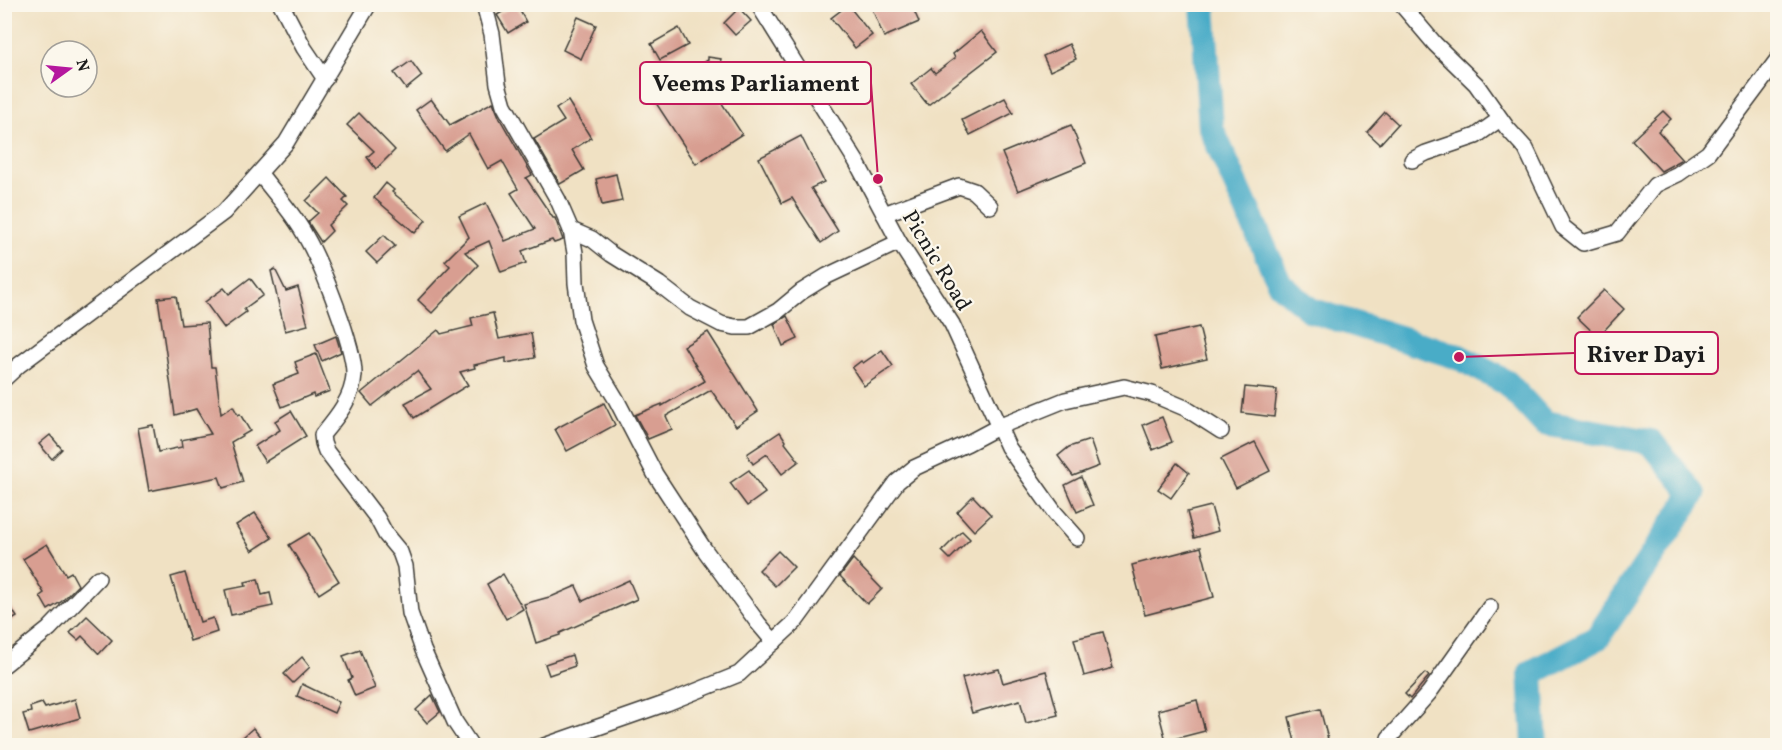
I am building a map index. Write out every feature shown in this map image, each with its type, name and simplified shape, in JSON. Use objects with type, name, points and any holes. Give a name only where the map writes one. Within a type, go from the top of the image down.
[{"type":"street","points":[[281,4],[304,48],[325,79]]},
{"type":"street","points":[[4,379],[224,212],[286,143],[325,79],[341,47],[369,4]]},
{"type":"street","points":[[484,4],[495,50],[498,84],[504,105],[558,200],[571,230],[581,320],[596,366],[655,474],[704,549],[774,642]]},
{"type":"street","name":"Picnic Road","points":[[758,4],[856,161],[899,242],[952,324],[1008,447],[1055,513],[1077,538]]},
{"type":"street","points":[[1401,4],[1435,44],[1476,84],[1500,119],[1526,148],[1563,227],[1583,243],[1617,233],[1655,185],[1678,174],[1708,153],[1778,59]]},
{"type":"street","points":[[1413,160],[1425,153],[1476,136],[1500,119]]},
{"type":"street","points":[[260,174],[306,236],[350,348],[354,374],[351,391],[342,410],[322,435],[322,443],[400,552],[405,566],[410,613],[423,650],[455,722],[471,746]]},
{"type":"street","points":[[884,214],[959,186],[974,191],[990,206]]},
{"type":"street","points":[[571,230],[592,239],[610,254],[659,284],[690,308],[721,324],[735,327],[749,327],[778,311],[801,292],[827,276],[899,242]]},
{"type":"street","points":[[544,746],[666,703],[739,674],[795,622],[897,482],[914,468],[998,427],[1065,400],[1124,387],[1152,394],[1185,408],[1221,431]]},
{"type":"street","points":[[4,665],[49,629],[98,578]]},
{"type":"street","points":[[1388,746],[1389,738],[1429,693],[1490,607]]},
{"type":"building","points":[[516,4],[526,22],[508,33],[497,15]]},
{"type":"building","points":[[870,4],[911,4],[919,22],[884,37]]},
{"type":"building","points":[[848,5],[872,35],[855,48],[831,18]]},
{"type":"building","points":[[739,8],[751,21],[735,35],[724,23]]},
{"type":"building","points":[[578,17],[596,25],[581,59],[563,50]]},
{"type":"building","points":[[679,28],[688,45],[660,60],[651,44]]},
{"type":"building","points":[[981,31],[997,52],[928,105],[911,84],[931,68],[935,73],[955,58],[953,54]]},
{"type":"building","points":[[1069,44],[1076,59],[1050,71],[1043,56]]},
{"type":"building","points":[[708,57],[721,59],[719,71],[699,68],[742,134],[696,164],[652,97],[708,60]]},
{"type":"building","points":[[411,61],[422,76],[406,89],[394,73]]},
{"type":"building","points":[[1005,98],[1013,113],[970,135],[962,120]]},
{"type":"building","points":[[431,99],[450,125],[493,102],[500,119],[532,175],[526,178],[555,218],[563,240],[554,243],[552,240],[522,251],[526,263],[501,272],[489,241],[465,252],[478,265],[432,313],[418,300],[450,266],[445,261],[469,237],[459,216],[486,203],[505,241],[535,229],[511,193],[518,189],[502,161],[488,169],[469,134],[445,151],[416,110]]},
{"type":"building","points":[[568,101],[591,138],[572,150],[584,170],[560,184],[534,139],[564,121],[556,109]]},
{"type":"building","points":[[1663,111],[1671,119],[1658,131],[1683,159],[1661,171],[1632,140]]},
{"type":"building","points":[[1385,112],[1398,124],[1380,144],[1367,132]]},
{"type":"building","points":[[359,113],[395,150],[376,169],[367,157],[374,151],[347,125]]},
{"type":"building","points":[[1071,125],[1086,163],[1018,191],[1002,153]]},
{"type":"building","points":[[801,136],[824,182],[811,188],[838,231],[821,243],[792,198],[782,203],[759,158]]},
{"type":"building","points":[[616,174],[622,201],[602,205],[596,179]]},
{"type":"building","points":[[329,178],[347,197],[343,201],[348,206],[328,225],[332,231],[321,242],[308,222],[318,213],[306,201]]},
{"type":"building","points":[[386,183],[394,190],[392,192],[426,220],[415,233],[374,198]]},
{"type":"building","points":[[384,235],[395,246],[377,263],[366,252]]},
{"type":"building","points":[[275,269],[286,291],[298,287],[308,325],[285,331],[271,271]]},
{"type":"building","points":[[250,278],[263,295],[244,309],[246,312],[224,328],[205,302],[224,288],[229,294]]},
{"type":"building","points":[[1604,290],[1624,309],[1598,337],[1577,317]]},
{"type":"building","points":[[176,296],[181,325],[207,323],[211,367],[215,367],[221,414],[233,406],[250,431],[231,442],[243,482],[223,488],[219,477],[149,491],[138,428],[153,425],[158,452],[182,447],[181,440],[211,434],[196,409],[175,415],[158,298]]},
{"type":"building","points":[[493,313],[499,339],[531,333],[535,358],[506,363],[506,358],[474,365],[475,368],[460,372],[468,385],[414,418],[405,403],[431,389],[417,371],[372,406],[361,393],[438,330],[441,334],[473,326],[471,318]]},
{"type":"building","points":[[787,316],[798,339],[783,346],[774,324]]},
{"type":"building","points":[[1199,327],[1207,359],[1162,369],[1155,337]]},
{"type":"building","points":[[708,332],[758,411],[736,426],[711,390],[666,416],[672,429],[648,439],[635,415],[662,404],[662,406],[705,381],[684,346]]},
{"type":"building","points":[[336,336],[341,352],[322,361],[315,345]]},
{"type":"building","points":[[882,350],[893,366],[864,386],[852,368]]},
{"type":"building","points":[[316,354],[330,391],[314,397],[313,394],[282,407],[273,384],[299,374],[295,362]]},
{"type":"building","points":[[1245,387],[1277,390],[1274,417],[1242,413]]},
{"type":"building","points":[[604,403],[615,425],[567,451],[555,429]]},
{"type":"building","points":[[291,411],[306,436],[265,462],[255,446],[280,430],[275,421]]},
{"type":"building","points":[[1162,417],[1172,442],[1153,450],[1143,425]]},
{"type":"building","points":[[780,432],[785,443],[799,461],[782,474],[767,454],[753,464],[747,454]]},
{"type":"building","points":[[50,435],[62,449],[52,459],[39,444]]},
{"type":"building","points":[[1090,440],[1099,466],[1073,476],[1058,456],[1069,447]]},
{"type":"building","points":[[1255,442],[1270,471],[1236,488],[1221,459]]},
{"type":"building","points":[[1177,463],[1189,473],[1171,498],[1158,489]]},
{"type":"building","points":[[749,470],[765,493],[747,506],[730,483]]},
{"type":"building","points":[[1081,477],[1093,505],[1077,512],[1065,485]]},
{"type":"building","points":[[973,496],[991,515],[974,531],[957,512]]},
{"type":"building","points":[[1211,506],[1218,531],[1194,538],[1187,512]]},
{"type":"building","points":[[255,513],[272,538],[252,551],[236,525]]},
{"type":"building","points":[[962,531],[970,539],[950,559],[942,551]]},
{"type":"building","points":[[309,533],[339,581],[319,594],[289,545]]},
{"type":"building","points":[[47,544],[66,575],[71,572],[78,585],[61,602],[48,610],[40,596],[44,593],[23,559]]},
{"type":"building","points":[[1201,547],[1214,597],[1145,615],[1132,565]]},
{"type":"building","points":[[778,551],[794,567],[775,586],[759,570]]},
{"type":"building","points":[[853,559],[882,589],[867,604],[840,576]]},
{"type":"building","points":[[185,573],[200,622],[213,618],[217,632],[190,641],[171,577]]},
{"type":"building","points":[[503,574],[523,609],[506,619],[487,584]]},
{"type":"building","points":[[258,579],[262,595],[270,593],[273,606],[231,615],[225,590],[246,586],[245,582]]},
{"type":"building","points":[[629,580],[637,599],[560,633],[560,635],[536,643],[524,604],[553,596],[576,586],[583,601]]},
{"type":"building","points":[[4,597],[17,617],[4,625]]},
{"type":"building","points":[[87,616],[112,640],[99,654],[82,636],[78,640],[70,633]]},
{"type":"building","points":[[1103,632],[1113,668],[1084,676],[1074,639]]},
{"type":"building","points":[[360,650],[375,688],[355,696],[348,680],[352,678],[343,656]]},
{"type":"building","points":[[572,655],[575,666],[549,675],[545,664]]},
{"type":"building","points":[[302,657],[310,667],[293,683],[284,674]]},
{"type":"building","points":[[999,669],[1003,683],[1046,671],[1058,715],[1026,723],[1020,700],[972,713],[962,678]]},
{"type":"building","points":[[1425,673],[1429,676],[1410,699],[1405,694]]},
{"type":"building","points":[[302,684],[339,702],[334,713],[297,696]]},
{"type":"building","points":[[432,695],[440,712],[427,723],[416,710]]},
{"type":"building","points":[[75,699],[80,718],[29,733],[23,714],[31,712],[30,707],[42,703],[45,708]]},
{"type":"building","points":[[1197,700],[1205,731],[1166,741],[1158,710]]},
{"type":"building","points":[[1320,709],[1328,739],[1296,746],[1289,717]]},
{"type":"building","points":[[253,728],[262,739],[254,746],[233,746]]},
{"type":"waterway","points":[[1203,4],[1211,128],[1280,284],[1310,310],[1459,357],[1507,383],[1544,423],[1651,442],[1693,494],[1597,638],[1531,673],[1535,746]]},
{"type":"place","name":"Veems Parliament","points":[[878,179]]},
{"type":"place","name":"River Dayi","points":[[1459,357]]}]
